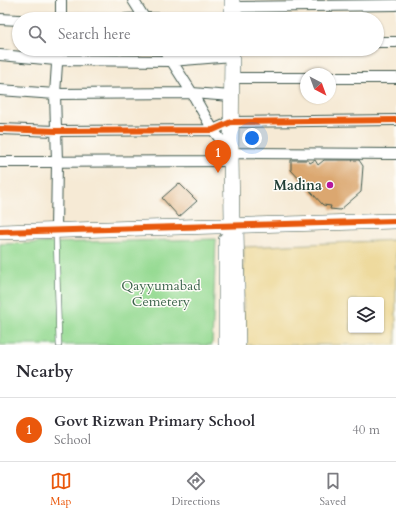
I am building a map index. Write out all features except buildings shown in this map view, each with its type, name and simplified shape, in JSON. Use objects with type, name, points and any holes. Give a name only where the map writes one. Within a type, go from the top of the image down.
[{"type":"street","points":[[60,12],[61,0]]},
{"type":"street","points":[[133,0],[141,12]]},
{"type":"street","points":[[232,9],[396,5]]},
{"type":"street","points":[[0,19],[12,20]]},
{"type":"street","points":[[384,42],[396,42]]},
{"type":"street","points":[[0,55],[56,60],[171,61],[205,56]]},
{"type":"street","points":[[56,231],[57,56]]},
{"type":"street","points":[[168,56],[231,157]]},
{"type":"street","points":[[232,56],[232,225],[238,345]]},
{"type":"street","points":[[231,78],[300,78]]},
{"type":"street","points":[[336,78],[396,78]]},
{"type":"street","points":[[0,90],[56,94],[192,94],[231,96]]},
{"type":"street","points":[[0,129],[56,131],[213,130],[231,122],[396,120]]},
{"type":"street","points":[[0,162],[396,154]]},
{"type":"street","points":[[0,232],[396,221]]},
{"type":"street","points":[[226,345],[232,225]]},
{"type":"lane","points":[[56,231],[59,345]]},
{"type":"green space","name":"Qayyumabad Cemetery","points":[[216,239],[212,345],[0,345],[0,244]]},
{"type":"sand","points":[[396,240],[396,345],[243,345],[244,247]]},
{"type":"cycle path","points":[[0,129],[56,131],[213,130],[231,122],[396,120]]},
{"type":"cycle path","points":[[0,232],[396,221]]},
{"type":"place","name":"Govt Rizwan Primary School","points":[[218,173]]},
{"type":"place","name":"Madina","points":[[330,185]]}]
